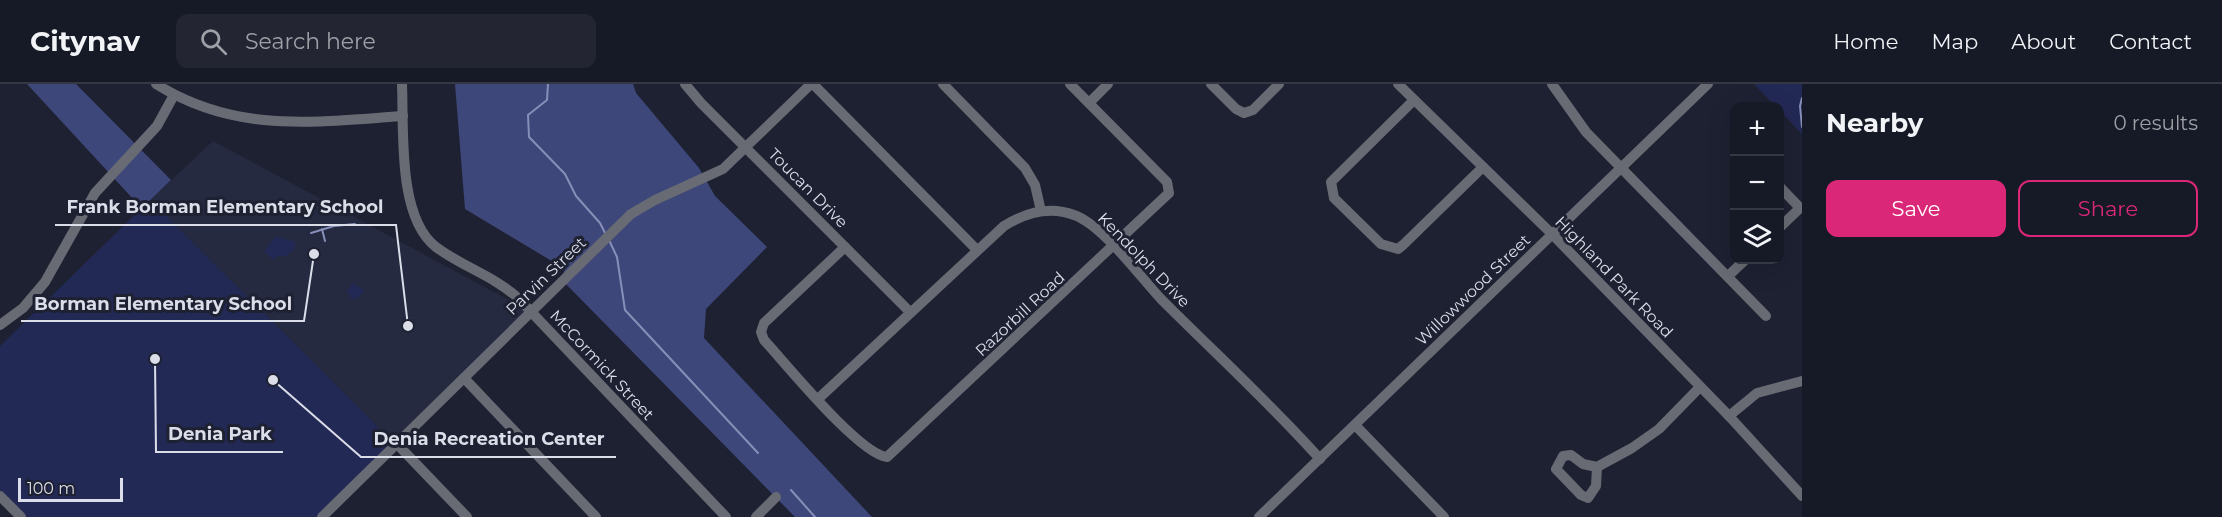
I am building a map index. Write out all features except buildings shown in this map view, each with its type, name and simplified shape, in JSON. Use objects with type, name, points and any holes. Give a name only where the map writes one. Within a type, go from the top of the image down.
[{"type":"street","points":[[156,84],[174,94],[243,118],[292,124],[404,116]]},
{"type":"street","name":"McCormick Street","points":[[402,84],[408,193],[413,214],[423,233],[443,252],[506,287],[726,517]]},
{"type":"street","points":[[812,84],[977,249]]},
{"type":"street","name":"Parvin Street","points":[[322,517],[631,214],[655,200],[723,169],[812,84]]},
{"type":"street","points":[[943,84],[1025,168],[1035,185],[1041,211]]},
{"type":"street","points":[[1070,84],[1089,103],[1108,84]]},
{"type":"street","points":[[1211,84],[1244,113],[1252,110],[1279,84]]},
{"type":"street","name":"Highland Park Road","points":[[1398,84],[1553,235],[1729,416],[1802,496]]},
{"type":"street","points":[[1552,84],[1586,132],[1766,316]]},
{"type":"street","name":"Willowwood Street","points":[[1259,517],[1708,84]]},
{"type":"street","name":"Toucan Drive","points":[[689,85],[910,312]]},
{"type":"street","points":[[0,326],[23,308],[45,282],[95,193],[157,126],[174,94]]},
{"type":"street","points":[[1414,100],[1331,182],[1334,198],[1381,244],[1398,249],[1483,167]]},
{"type":"street","name":"Razorbill Road","points":[[818,399],[857,440],[879,456],[887,457],[1167,196],[1170,189],[1167,182],[1089,103]]},
{"type":"street","points":[[1784,192],[1800,208],[1784,222]]},
{"type":"street","name":"Kendolph Drive","points":[[818,399],[977,249],[1014,220],[1041,211],[1065,212],[1083,219],[1113,247],[1320,459]]},
{"type":"street","points":[[818,399],[764,340],[761,332],[764,323],[845,247]]},
{"type":"street","points":[[1728,276],[1741,264]]},
{"type":"street","points":[[464,378],[596,517]]},
{"type":"street","points":[[1729,416],[1758,393],[1802,381]]},
{"type":"street","points":[[1597,467],[1632,448],[1659,429],[1700,387]]},
{"type":"street","points":[[1355,425],[1444,517]]},
{"type":"street","points":[[397,444],[467,517]]},
{"type":"street","points":[[0,496],[21,517]]},
{"type":"street","points":[[756,517],[776,497]]},
{"type":"street","points":[[330,508],[339,517]]},
{"type":"shaded area","points":[[27,84],[76,84],[171,180],[144,206],[135,201]]},
{"type":"shaded area","points":[[455,84],[633,84],[636,93],[699,168],[715,196],[767,247],[706,309],[704,338],[872,517],[795,517],[561,279],[565,269],[465,209]]},
{"type":"shaded area","points":[[1754,84],[1802,84],[1802,134],[1784,115],[1784,102],[1771,102]]},
{"type":"shaded area","points":[[213,141],[531,312],[396,445],[150,200]]},
{"type":"shaded area","points":[[150,200],[396,445],[322,517],[20,517],[0,497],[0,346]]},
{"type":"shaded area","points":[[276,236],[295,242],[295,248],[285,257],[279,255],[274,260],[264,251]]},
{"type":"shaded area","points":[[353,283],[365,291],[352,299],[347,291]]},
{"type":"waterway","points":[[548,84],[547,100],[528,115],[529,137],[565,174],[576,196],[600,223],[606,235]]},
{"type":"waterway","points":[[1802,98],[1800,106],[1802,127]]},
{"type":"waterway","points":[[311,233],[334,226],[355,224]]},
{"type":"waterway","points":[[322,229],[325,241]]},
{"type":"waterway","points":[[609,240],[617,257],[625,310],[758,453]]},
{"type":"waterway","points":[[791,490],[815,517]]},
{"type":"place","name":"Borman Elementary School","points":[[314,254]]},
{"type":"place","name":"Frank Borman Elementary School","points":[[408,326]]},
{"type":"place","name":"Denia Park","points":[[155,359]]},
{"type":"place","name":"Denia Recreation Center","points":[[273,380]]}]
